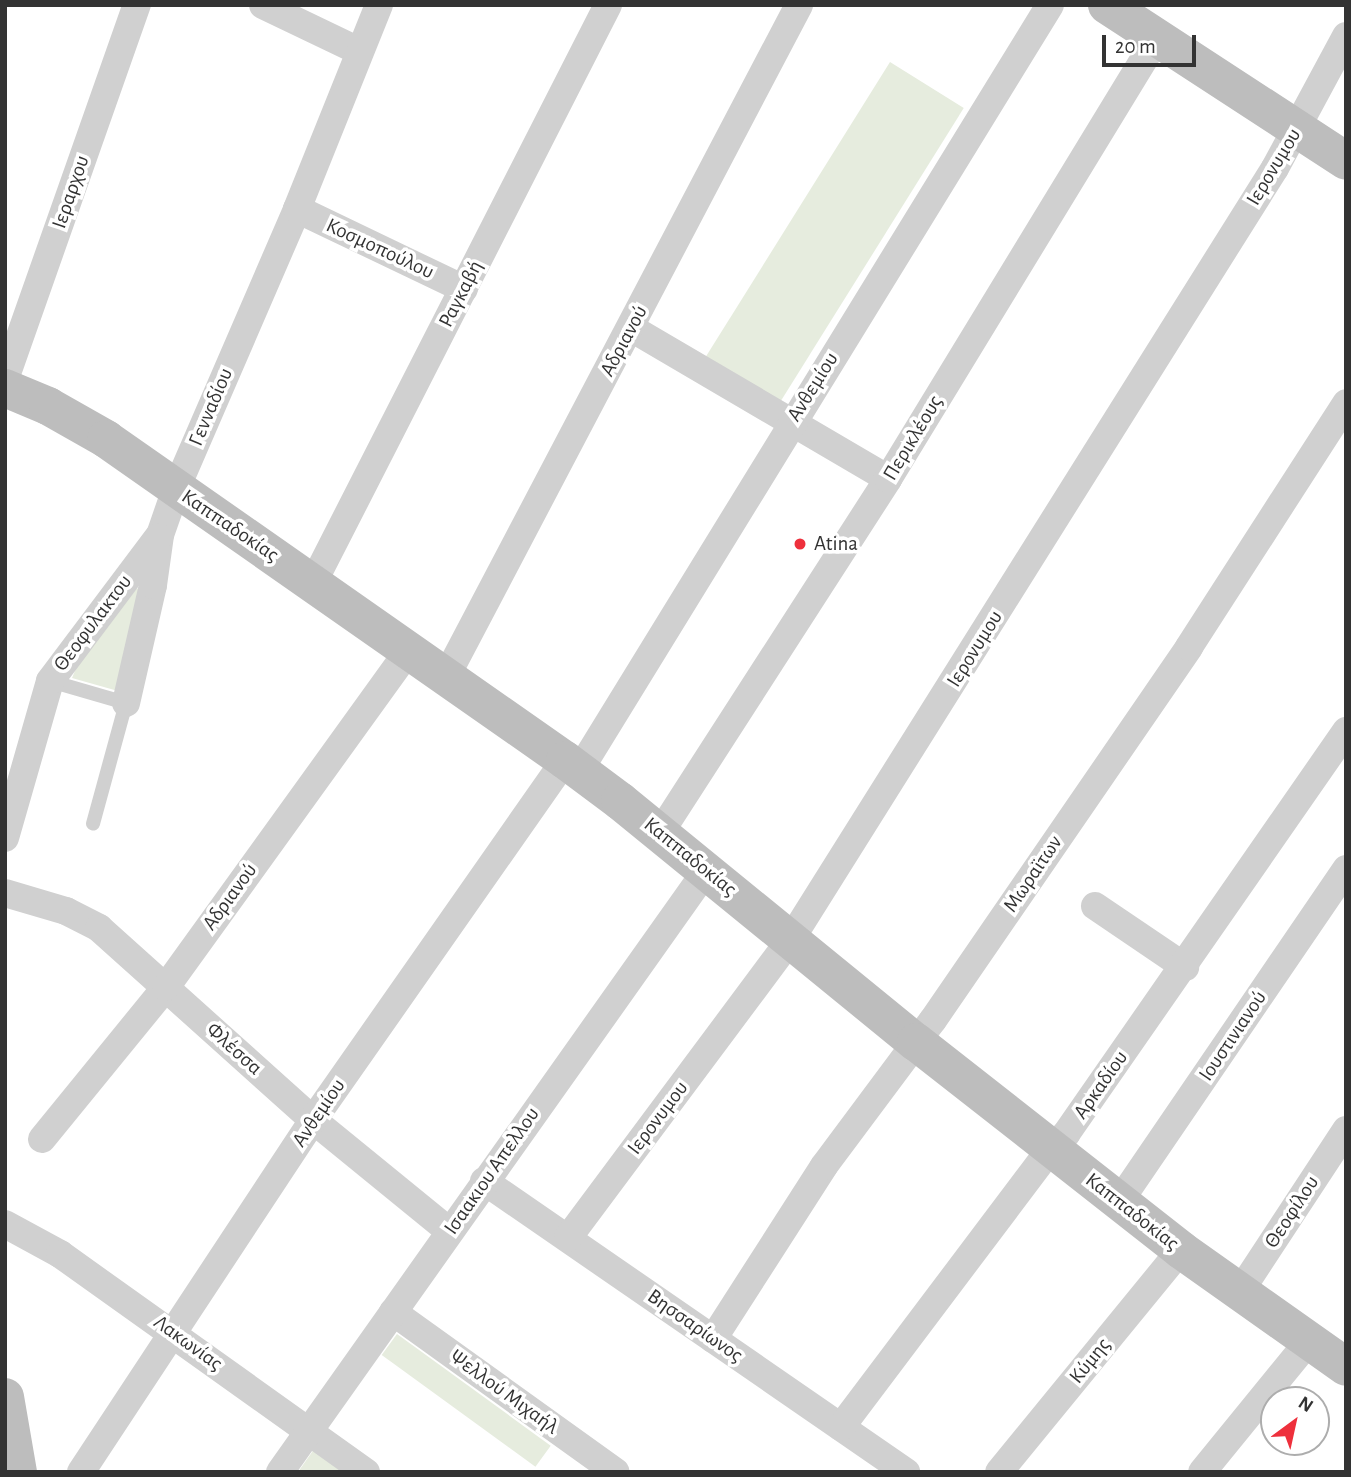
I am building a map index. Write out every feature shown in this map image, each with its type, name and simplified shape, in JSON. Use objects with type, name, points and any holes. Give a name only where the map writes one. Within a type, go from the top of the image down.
[{"type":"street","name":"Ιεραρχου","points":[[5,379],[137,5]]},
{"type":"street","points":[[263,5],[359,51]]},
{"type":"street","name":"Γενναδίου","points":[[126,703],[153,585],[160,535],[176,489],[297,209],[379,5]]},
{"type":"street","name":"Ραγκαβή","points":[[313,583],[608,5]]},
{"type":"street","name":"Αδριανού","points":[[447,675],[799,5]]},
{"type":"street","name":"Ανθεμίου","points":[[81,1472],[313,1120],[648,663],[791,422],[1050,5]]},
{"type":"street","points":[[1107,5],[1346,161]]},
{"type":"street","name":"Ιερονυμου","points":[[568,1238],[791,939],[1045,539],[1297,130],[1346,36]]},
{"type":"street","name":"Περικλέους","points":[[660,833],[888,479],[1157,38]]},
{"type":"street","name":"Κοσμοπούλου","points":[[297,209],[464,289]]},
{"type":"street","points":[[631,328],[888,479]]},
{"type":"street","name":"Καππαδοκίας","points":[[5,388],[78,421],[410,649],[572,765],[1119,1202],[1239,1293],[1346,1367]]},
{"type":"street","name":"Μωραϊτων","points":[[713,1339],[824,1166],[916,1042],[1189,647],[1346,403]]},
{"type":"street","name":"Θεοφυλακτου","points":[[5,838],[50,681],[160,535]]},
{"type":"street","name":"Αδριανού","points":[[42,1139],[166,987],[410,649]]},
{"type":"street","name":"Αρκαδίου","points":[[841,1427],[1051,1148],[1066,1135],[1185,967],[1346,731]]},
{"type":"street","name":"Ιουστινιανού","points":[[1119,1202],[1346,869]]},
{"type":"street","name":"Ισαακιου Απελλου","points":[[280,1472],[706,870]]},
{"type":"street","name":"Φλέσσα","points":[[5,893],[66,911],[92,924],[313,1120],[449,1231]]},
{"type":"street","points":[[1095,906],[1185,967]]},
{"type":"street","name":"Θεοφίλου","points":[[1239,1293],[1346,1130]]},
{"type":"street","name":"Βησσαρίωνος","points":[[484,1181],[906,1472]]},
{"type":"street","name":"Λακωνίας","points":[[5,1224],[60,1254],[366,1472]]},
{"type":"street","name":"Κύμης","points":[[999,1472],[1181,1250]]},
{"type":"street","name":"Ψελλού Μιχαήλ","points":[[393,1312],[616,1472]]},
{"type":"street","points":[[1202,1472],[1309,1341]]},
{"type":"street","points":[[5,1397],[13,1457]]},
{"type":"lane","points":[[50,681],[126,703]]},
{"type":"lane","name":"Γενναδίου","points":[[93,824],[126,703]]},
{"type":"shaded area","points":[[890,62],[964,108],[778,405],[705,359]]},
{"type":"shaded area","points":[[137,588],[140,591],[118,691],[72,678],[80,659]]},
{"type":"shaded area","points":[[397,1334],[551,1446],[535,1467],[382,1355]]},
{"type":"shaded area","points":[[317,1445],[353,1472],[298,1472]]},
{"type":"place","name":"Atina","points":[[800,544]]}]
